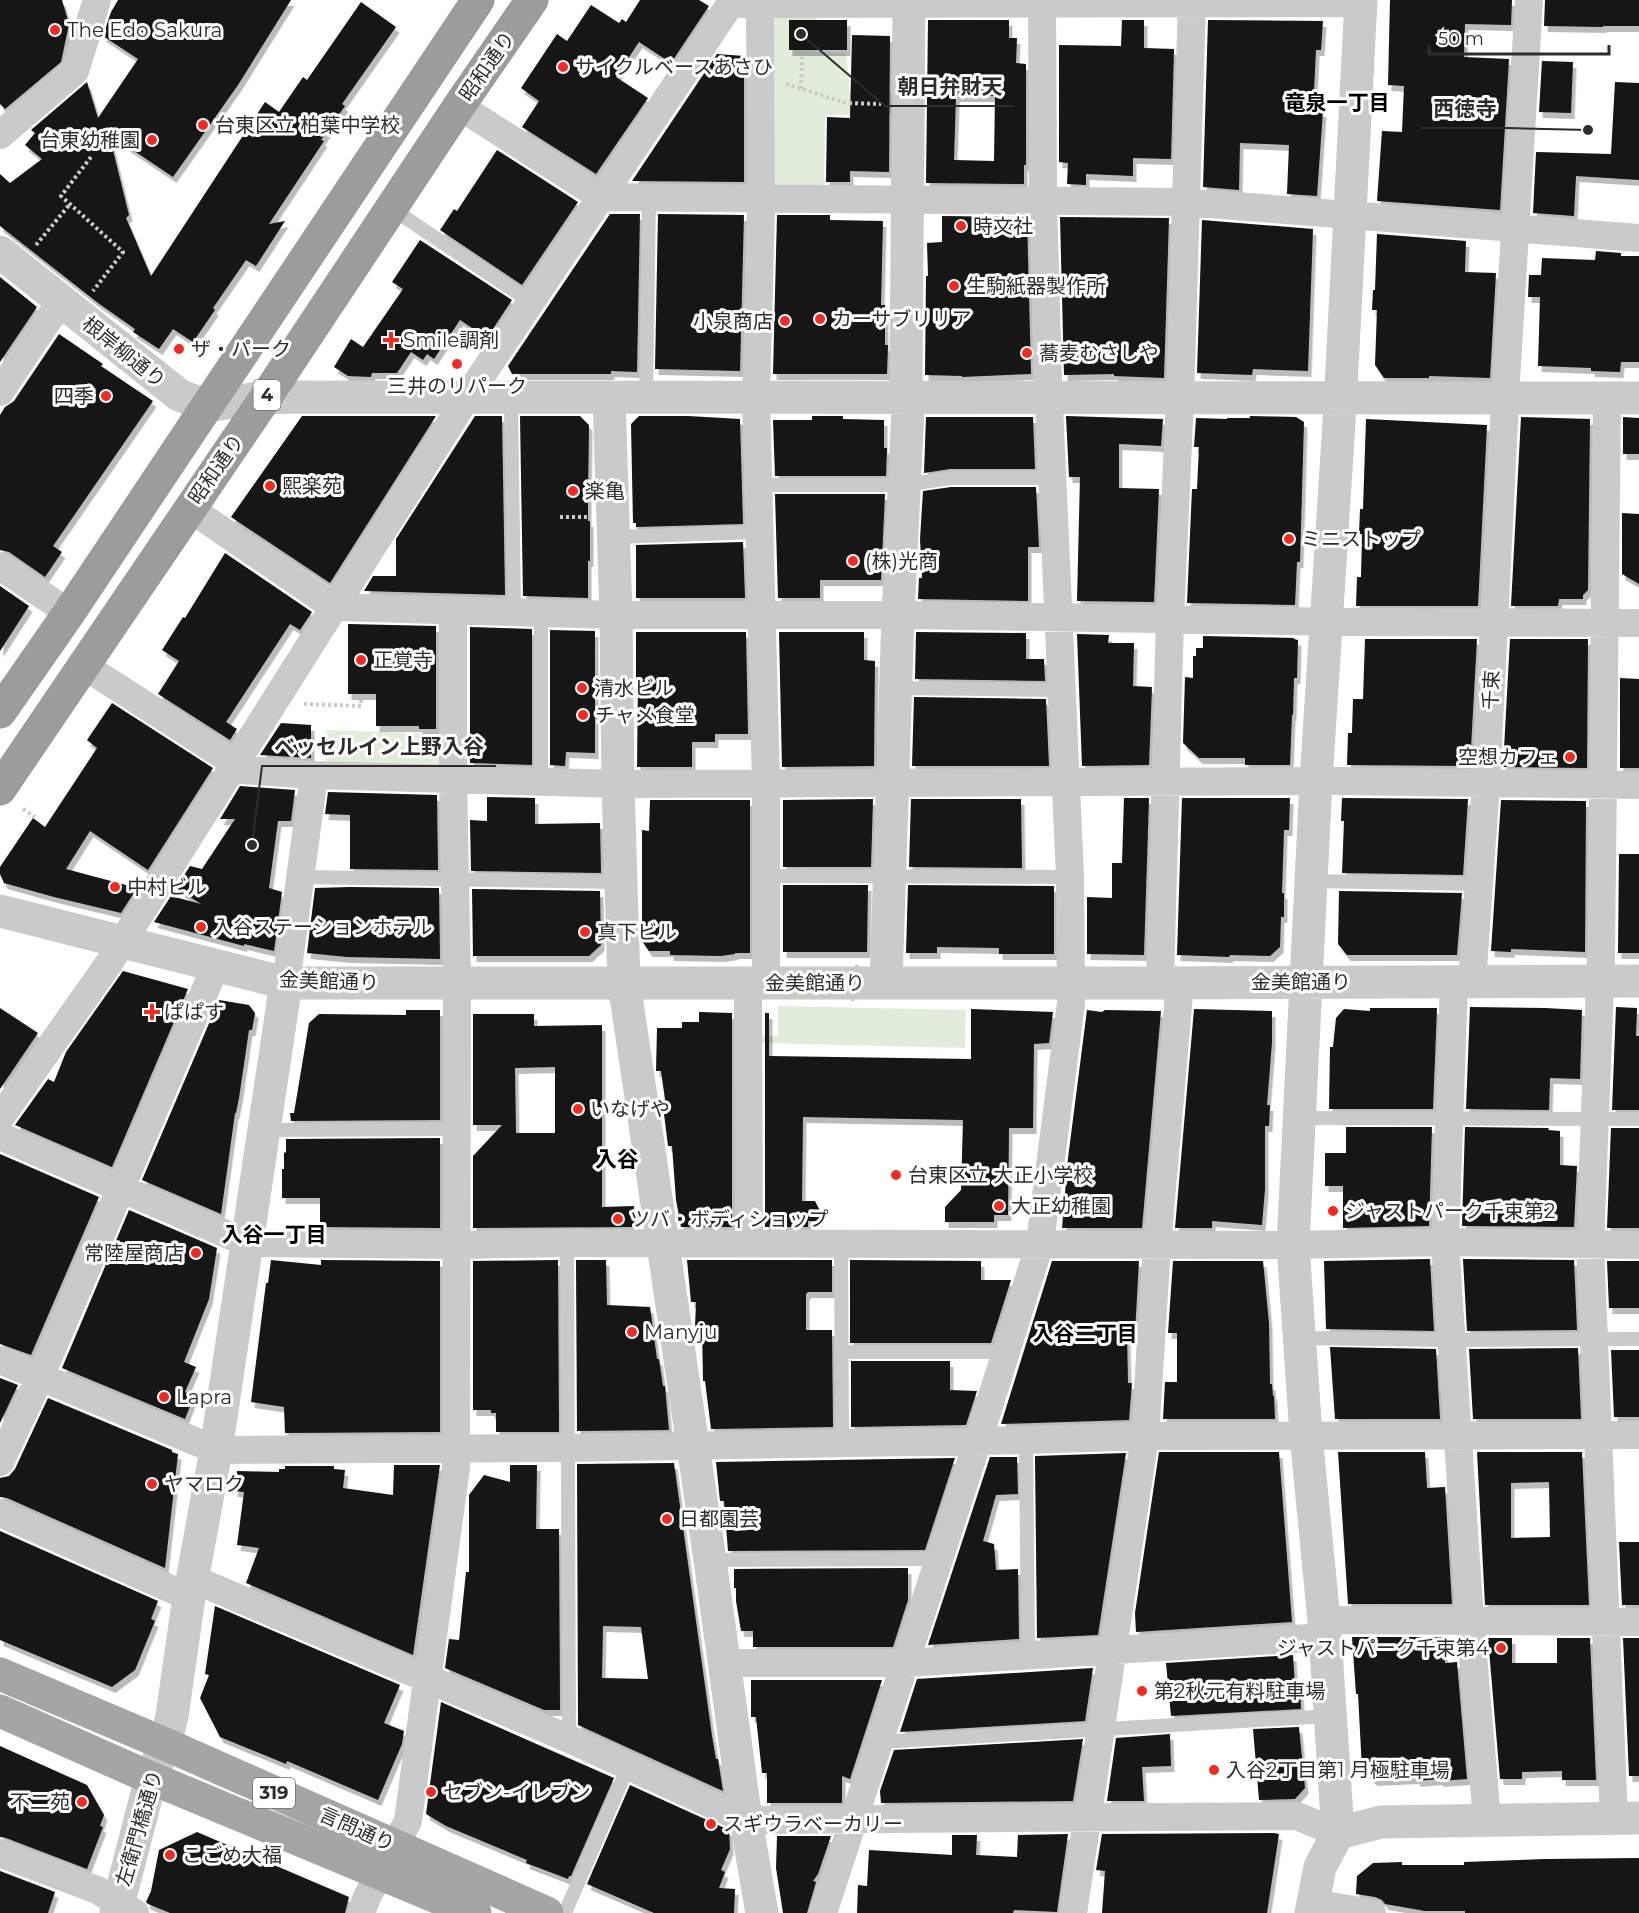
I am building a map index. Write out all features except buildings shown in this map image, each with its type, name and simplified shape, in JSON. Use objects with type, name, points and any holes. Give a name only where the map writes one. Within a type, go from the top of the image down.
[{"type":"highway","name":"4","points":[[0,712],[69,614],[478,0]]},
{"type":"highway","name":"昭和通り","points":[[11,799],[83,664],[532,0]]},
{"type":"main road","name":"言問通り","points":[[0,1674],[165,1744],[387,1859],[475,1913]]},
{"type":"main road","name":"言問通り","points":[[0,1711],[151,1778],[548,1913]]},
{"type":"street","points":[[1,133],[75,71],[97,0]]},
{"type":"street","name":"千束","points":[[1487,1820],[1470,1621],[1445,1242],[1450,1119],[1463,982],[1479,884],[1486,783],[1529,0]]},
{"type":"street","points":[[737,2],[1361,2],[1340,398],[1316,781],[1293,1245],[1338,1833],[1320,1867],[1311,1908],[1372,1913]]},
{"type":"street","points":[[737,2],[761,76],[761,199],[756,397],[766,783],[765,876],[757,983],[749,1243]]},
{"type":"street","points":[[0,1118],[123,942],[466,397],[737,2]]},
{"type":"street","points":[[886,983],[898,615],[908,397],[906,379],[909,2]]},
{"type":"street","points":[[823,1913],[1040,1243],[1071,1004],[1070,877],[1043,201],[1042,2]]},
{"type":"street","points":[[1073,1913],[1145,1436],[1157,1245],[1170,983],[1165,783],[1192,2]]},
{"type":"street","points":[[459,106],[602,197],[1185,202],[1639,238]]},
{"type":"street","name":"根岸柳通り","points":[[0,252],[179,395],[207,406]]},
{"type":"street","points":[[0,392],[48,320],[63,302]]},
{"type":"street","points":[[207,406],[266,396],[1639,398]]},
{"type":"street","points":[[609,397],[601,527],[616,615],[624,983],[710,1560],[746,1820],[762,1913]]},
{"type":"street","points":[[0,1513],[428,1678],[567,1738],[746,1820],[1297,1816],[1338,1833],[1381,1822],[1626,1819],[1606,1622],[1590,1245],[1601,982],[1607,398]]},
{"type":"street","points":[[189,508],[334,607],[616,615],[898,615],[1325,622],[1639,623]]},
{"type":"street","points":[[0,567],[69,614]]},
{"type":"street","points":[[362,1913],[367,1897],[408,1821],[456,1467],[457,983],[453,779],[453,610]]},
{"type":"street","points":[[83,664],[243,770],[314,775],[618,784],[1316,781],[1639,785]]},
{"type":"street","points":[[286,983],[314,775]]},
{"type":"street","name":"金美館通り","points":[[0,911],[286,983],[1639,981]]},
{"type":"street","points":[[0,1462],[40,1377],[216,965]]},
{"type":"street","name":"左衛門橋通り","points":[[123,1910],[151,1778],[165,1744],[172,1716],[191,1588],[216,1450],[286,983]]},
{"type":"street","points":[[0,1136],[247,1243],[1293,1245],[1445,1242],[1639,1245]]},
{"type":"street","points":[[0,1360],[216,1450],[567,1448],[1145,1436],[1639,1435]]},
{"type":"street","points":[[724,1663],[905,1663],[1112,1650],[1324,1629],[1470,1621],[1639,1622]]},
{"type":"street","points":[[0,1853],[97,1890],[123,1910]]},
{"type":"lane","points":[[646,397],[649,198]]},
{"type":"lane","points":[[391,208],[531,302]]},
{"type":"lane","points":[[511,397],[541,782]]},
{"type":"lane","points":[[757,485],[904,485],[951,478],[1054,478]]},
{"type":"lane","points":[[601,527],[759,532]]},
{"type":"lane","points":[[896,688],[1062,690]]},
{"type":"lane","points":[[765,876],[1070,877]]},
{"type":"lane","points":[[301,877],[621,882]]},
{"type":"lane","points":[[1311,881],[1479,884]]},
{"type":"lane","points":[[1298,1118],[1639,1119]]},
{"type":"lane","points":[[264,1130],[457,1129]]},
{"type":"lane","points":[[567,1243],[569,1722],[567,1738]]},
{"type":"lane","points":[[841,1243],[842,1443]]},
{"type":"lane","points":[[1299,1338],[1639,1339]]},
{"type":"lane","points":[[841,1352],[1005,1352]]},
{"type":"lane","points":[[1026,1440],[1028,1655]]},
{"type":"lane","points":[[710,1560],[939,1558]]},
{"type":"lane","points":[[879,1742],[1330,1716]]},
{"type":"lane","points":[[565,1913],[628,1767]]},
{"type":"path","points":[[801,89],[802,57]]},
{"type":"path","points":[[761,76],[846,103],[909,104]]},
{"type":"path","points":[[91,157],[61,196],[123,252],[93,292]]},
{"type":"path","points":[[36,246],[70,204]]},
{"type":"path","points":[[561,517],[601,527]]},
{"type":"path","points":[[273,703],[361,706],[361,698]]},
{"type":"path","points":[[11,799],[35,817]]},
{"type":"path","points":[[851,999],[856,999],[857,965],[854,965]]},
{"type":"green space","points":[[768,11],[817,12],[815,52],[846,53],[850,92],[896,94],[896,114],[825,115],[824,193],[766,195]]},
{"type":"green space","points":[[327,730],[443,734],[442,768],[326,764]]},
{"type":"green space","points":[[778,1006],[966,1010],[965,1048],[760,1043],[760,1036],[778,1036]]},
{"type":"place","name":"The Edo Sakura","points":[[55,30]]},
{"type":"place","name":"朝日弁財天","points":[[801,34]]},
{"type":"place","name":"サイクルベースあさひ","points":[[563,67]]},
{"type":"place","name":"台東区立 柏葉中学校","points":[[203,125]]},
{"type":"place","name":"西徳寺","points":[[1588,130]]},
{"type":"place","name":"台東幼稚園","points":[[152,140]]},
{"type":"place","name":"時文社","points":[[961,226]]},
{"type":"place","name":"生駒紙器製作所","points":[[954,286]]},
{"type":"place","name":"カーサブリリア","points":[[820,319]]},
{"type":"place","name":"小泉商店","points":[[785,321]]},
{"type":"place","name":"Smile調剤","points":[[391,340]]},
{"type":"place","name":"ザ・パーク","points":[[179,349]]},
{"type":"place","name":"蕎麦むさしや","points":[[1027,353]]},
{"type":"place","name":"三井のリパーク","points":[[457,364]]},
{"type":"place","name":"四季","points":[[106,396]]},
{"type":"place","name":"熙楽苑","points":[[270,486]]},
{"type":"place","name":"楽亀","points":[[573,491]]},
{"type":"place","name":"ミニストップ","points":[[1289,539]]},
{"type":"place","name":"(株)光商","points":[[853,561]]},
{"type":"place","name":"正覚寺","points":[[361,660]]},
{"type":"place","name":"清水ビル","points":[[582,688]]},
{"type":"place","name":"チャメ食堂","points":[[583,715]]},
{"type":"place","name":"空想カフェ","points":[[1570,757]]},
{"type":"place","name":"ベッセルイン上野入谷","points":[[252,845]]},
{"type":"place","name":"中村ビル","points":[[115,887]]},
{"type":"place","name":"入谷ステーションホテル","points":[[201,927]]},
{"type":"place","name":"真下ビル","points":[[585,932]]},
{"type":"place","name":"ぱぱす","points":[[152,1012]]},
{"type":"place","name":"いなげや","points":[[578,1109]]},
{"type":"place","name":"台東区立 大正小学校","points":[[896,1175]]},
{"type":"place","name":"大正幼稚園","points":[[999,1206]]},
{"type":"place","name":"ジャストパーク千束第2","points":[[1333,1211]]},
{"type":"place","name":"ツバ・ボディショップ","points":[[618,1219]]},
{"type":"place","name":"常陸屋商店","points":[[196,1253]]},
{"type":"place","name":"Manyju","points":[[632,1332]]},
{"type":"place","name":"Lapra","points":[[164,1397]]},
{"type":"place","name":"ヤマロク","points":[[152,1484]]},
{"type":"place","name":"日都園芸","points":[[667,1519]]},
{"type":"place","name":"ジャストパーク千束第4","points":[[1501,1648]]},
{"type":"place","name":"第2秋元有料駐車場","points":[[1142,1691]]},
{"type":"place","name":"入谷2丁目第1 月極駐車場","points":[[1214,1770]]},
{"type":"place","name":"セブン-イレブン","points":[[431,1792]]},
{"type":"place","name":"不二苑","points":[[82,1802]]},
{"type":"place","name":"スギウラベーカリー","points":[[711,1824]]},
{"type":"place","name":"こごめ大福","points":[[170,1855]]},
{"type":"district","name":"竜泉一丁目","points":[[1337,102]]},
{"type":"district","name":"入谷","points":[[617,1159]]},
{"type":"district","name":"入谷一丁目","points":[[274,1234]]},
{"type":"district","name":"入谷二丁目","points":[[1085,1333]]}]
